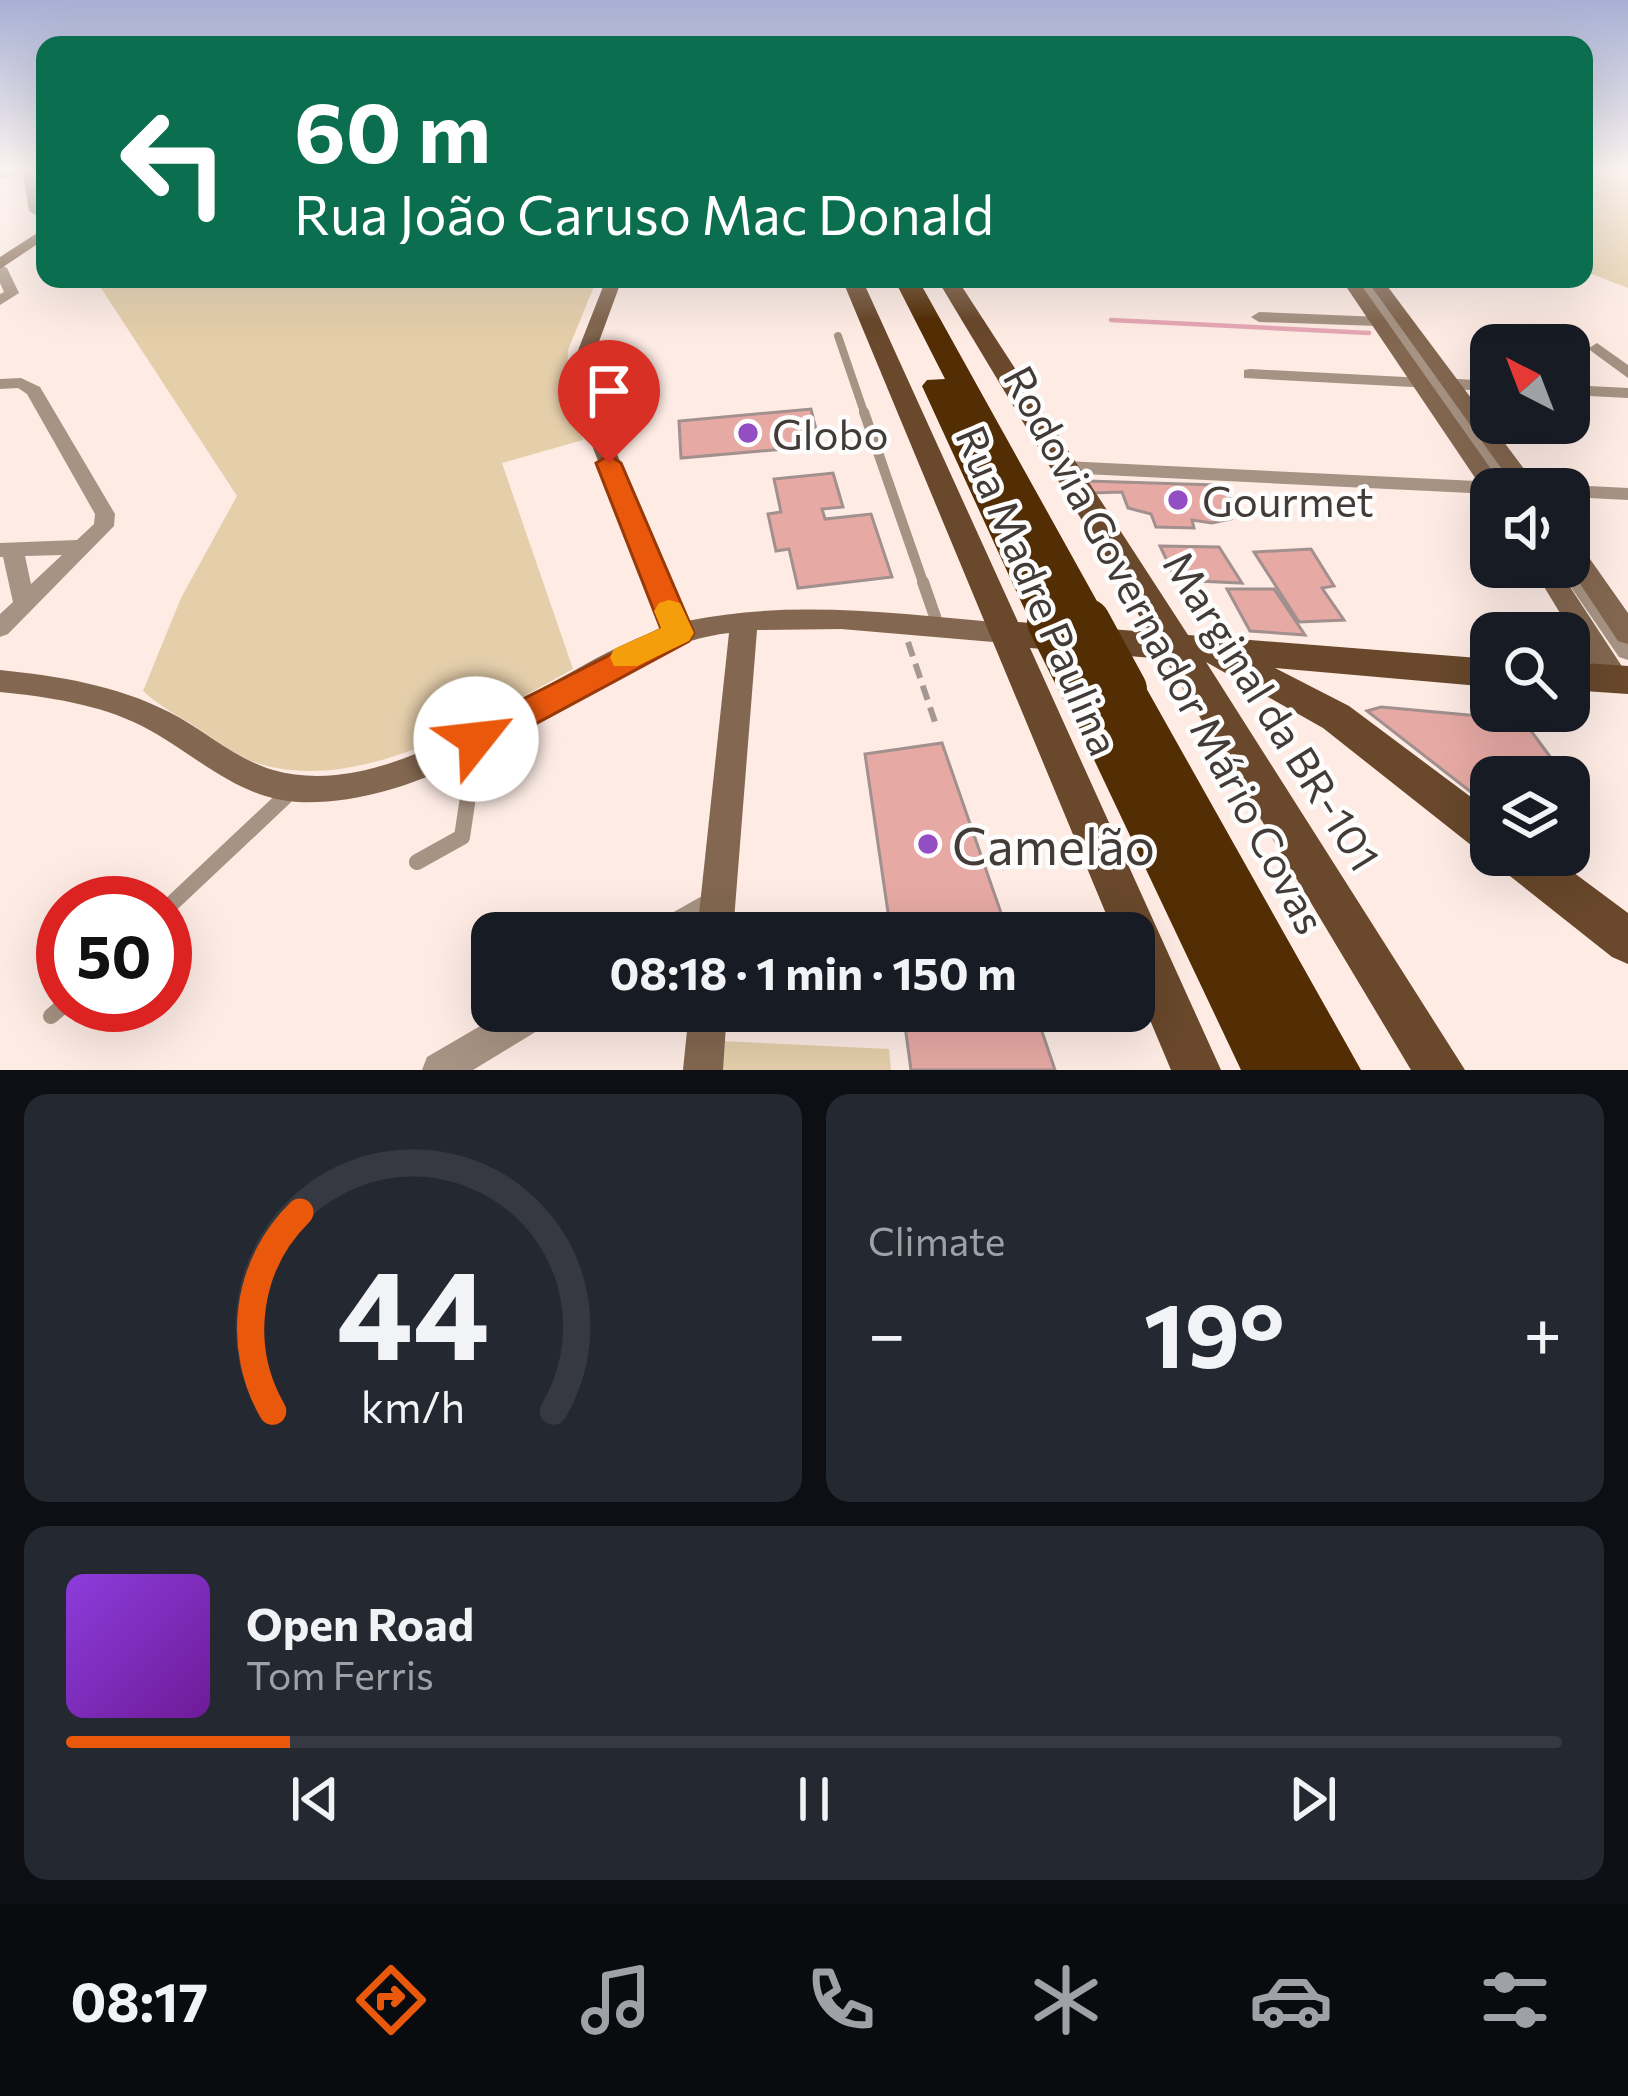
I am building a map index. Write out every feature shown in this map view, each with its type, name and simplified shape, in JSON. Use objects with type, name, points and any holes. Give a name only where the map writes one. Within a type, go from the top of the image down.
[{"type":"highway","name":"Rodovia Governador Mário Covas","points":[[900,288],[1093,653],[1331,1070]]},
{"type":"highway","name":"Rodovia Governador Mário Covas","points":[[1093,653],[1273,1070]]},
{"type":"main road","points":[[0,250],[32,221]]},
{"type":"main road","points":[[0,266],[36,239]]},
{"type":"main road","points":[[611,288],[584,358],[584,399],[679,633]]},
{"type":"main road","name":"Rua Madre Paulina","points":[[856,288],[1196,1070]]},
{"type":"main road","name":"Marginal da BR-101","points":[[953,288],[1153,609],[1192,648],[1440,1070]]},
{"type":"main road","points":[[1355,288],[1378,321],[1507,468]]},
{"type":"main road","points":[[1378,288],[1483,468]]},
{"type":"main road","points":[[1590,579],[1628,634]]},
{"type":"main road","points":[[1560,588],[1624,670]]},
{"type":"main road","points":[[1093,653],[1138,634],[1153,609]]},
{"type":"main road","points":[[0,681],[44,685],[122,704],[157,719],[259,780],[295,788],[380,776],[424,763],[679,633],[744,622],[790,619],[903,625],[1005,633],[1093,653],[1192,648],[1470,671]]},
{"type":"main road","points":[[718,912],[744,622]]},
{"type":"main road","points":[[1192,648],[1336,717],[1470,820]]},
{"type":"main road","points":[[1336,717],[1325,688],[1347,660]]},
{"type":"main road","points":[[1590,674],[1624,670]]},
{"type":"main road","points":[[1543,876],[1628,941]]},
{"type":"main road","points":[[703,1070],[706,1032]]},
{"type":"street","points":[[0,266],[12,293],[0,301]]},
{"type":"street","points":[[1368,288],[1497,468]]},
{"type":"street","points":[[1259,317],[1378,321]]},
{"type":"street","points":[[1597,348],[1628,373]]},
{"type":"street","points":[[1250,374],[1470,385]]},
{"type":"street","points":[[0,384],[21,383],[34,391],[104,514],[104,526],[0,628]]},
{"type":"street","points":[[1590,391],[1628,393]]},
{"type":"street","points":[[1064,467],[1470,487]]},
{"type":"street","points":[[1590,492],[1628,494]]},
{"type":"street","points":[[24,601],[6,549],[81,547]]},
{"type":"street","points":[[1579,588],[1624,670]]},
{"type":"street","points":[[440,1070],[503,1032]]},
{"type":"lane","points":[[838,337],[939,628]]},
{"type":"lane","points":[[417,862],[462,837],[476,739]]},
{"type":"lane","points":[[192,885],[295,788]]},
{"type":"path","points":[[903,625],[935,722]]},
{"type":"shaded area","points":[[1593,221],[1628,221],[1628,288],[1593,274]]},
{"type":"shaded area","points":[[101,288],[593,288],[568,350],[566,388],[583,440],[502,463],[573,669],[463,728],[382,760],[299,771],[251,761],[143,691],[181,598],[237,496]]},
{"type":"shaded area","points":[[721,1041],[889,1049],[891,1070],[720,1070]]},
{"type":"building","name":"Globo","points":[[811,409],[820,446],[681,458],[679,421]]},
{"type":"building","points":[[833,473],[843,507],[822,509],[825,519],[871,514],[892,577],[798,588],[789,549],[776,551],[768,514],[781,512],[774,479]]},
{"type":"building","name":"Gourmet","points":[[1087,481],[1217,485],[1225,488],[1237,513],[1228,512],[1231,519],[1212,523],[1192,520],[1194,528],[1156,527],[1151,514],[1128,508],[1122,492],[1093,493]]},
{"type":"building","points":[[1160,546],[1219,547],[1242,583],[1176,580]]},
{"type":"building","points":[[1311,549],[1334,586],[1322,588],[1344,620],[1299,622],[1254,552]]},
{"type":"building","points":[[1227,589],[1274,589],[1305,635],[1250,631]]},
{"type":"building","points":[[1381,707],[1470,715],[1470,732],[1532,732],[1550,756],[1470,756],[1470,791],[1367,711]]},
{"type":"building","name":"Camelão","points":[[942,743],[1001,912],[888,912],[865,754]]},
{"type":"building","points":[[906,1032],[1042,1032],[1055,1070],[911,1070]]},
{"type":"waterway","points":[[1111,320],[1369,333]]},
{"type":"slow traffic","points":[[626,657],[679,633],[669,611]]},
{"type":"place","name":"Globo","points":[[748,433]]},
{"type":"place","name":"Gourmet","points":[[1178,500]]},
{"type":"place","name":"Camelão","points":[[928,844]]},
{"type":"route","points":[[476,739],[679,633],[609,463]]}]
